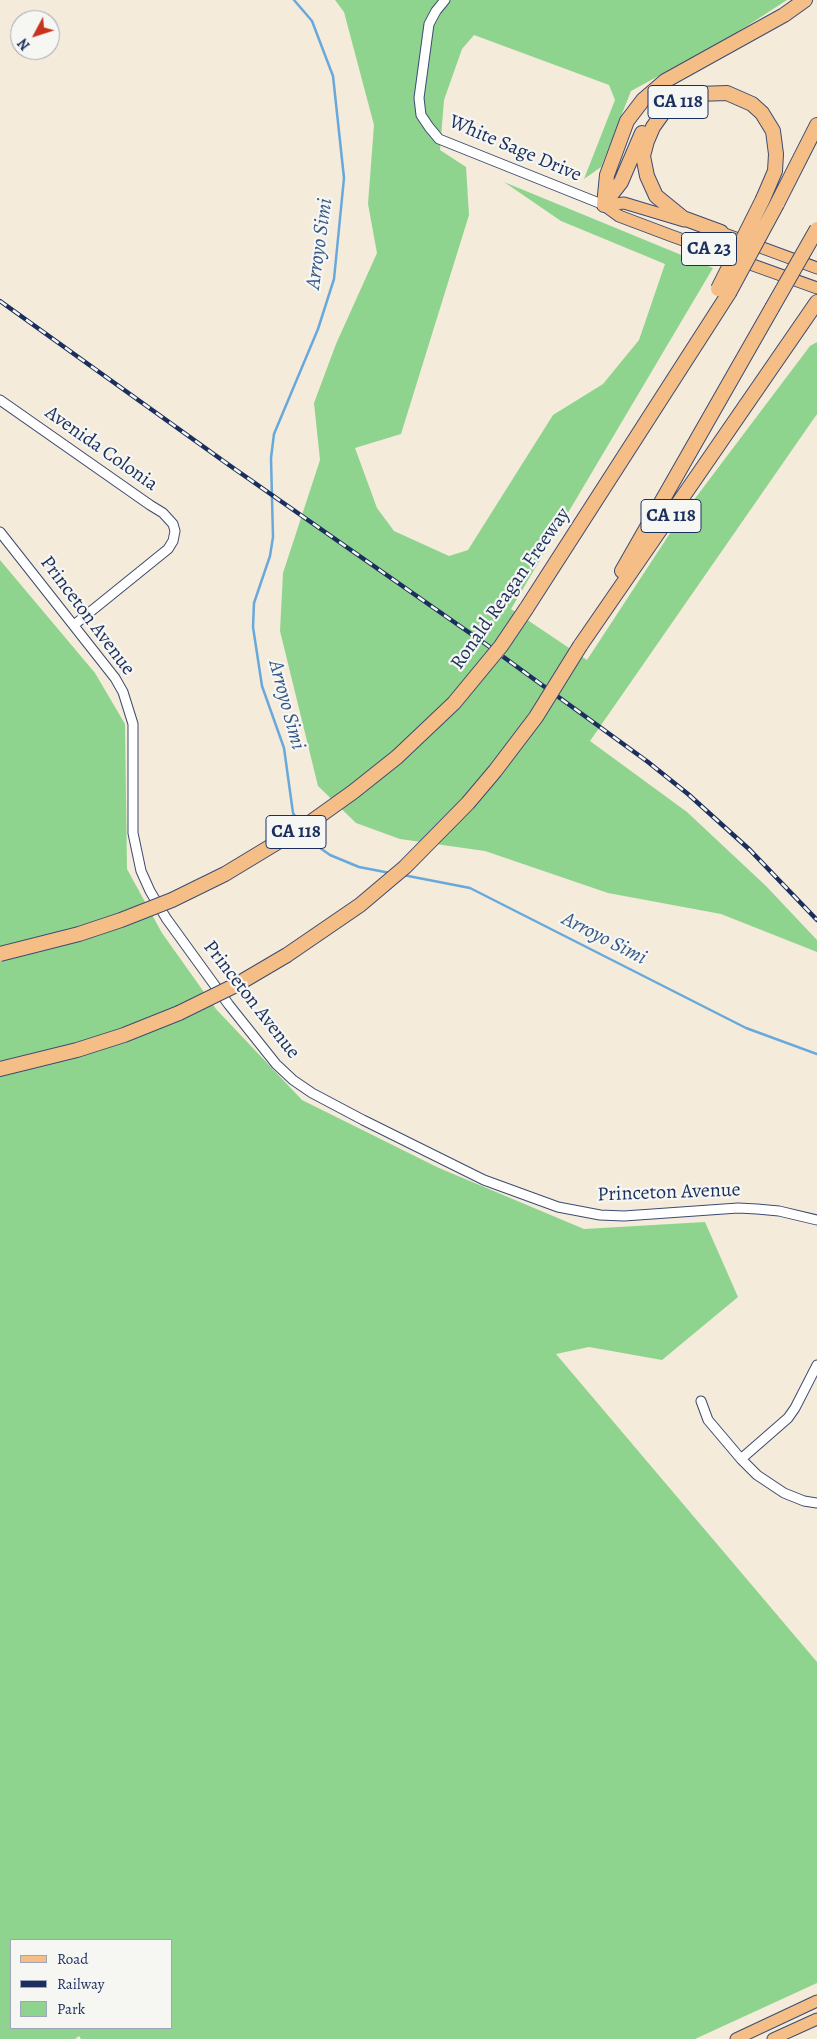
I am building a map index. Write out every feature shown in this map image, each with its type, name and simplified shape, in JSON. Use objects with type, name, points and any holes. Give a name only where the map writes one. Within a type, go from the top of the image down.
[{"type":"highway","points":[[604,205],[607,175],[610,166],[627,121],[643,100],[665,82],[784,15],[805,0]]},
{"type":"highway","name":"CA 118","points":[[721,232],[683,218],[656,196],[647,176],[643,156],[646,141],[653,127],[664,113],[679,101],[698,94],[727,93],[752,104],[762,113],[773,131],[776,154],[775,172],[724,291]]},
{"type":"highway","points":[[604,205],[621,182],[642,133],[664,113]]},
{"type":"highway","points":[[724,291],[777,204],[817,125]]},
{"type":"highway","points":[[580,646],[817,229]]},
{"type":"highway","name":"Ronald Reagan Freeway","points":[[0,954],[88,931],[172,900],[232,870],[311,822],[353,792],[396,757],[454,703],[501,646],[672,382],[724,291]]},
{"type":"highway","points":[[799,328],[817,302]]},
{"type":"highway","name":"CA 118","points":[[0,1069],[77,1050],[124,1035],[179,1013],[236,985],[294,951],[360,904],[405,867],[468,803],[536,717],[580,646],[799,328],[817,319]]},
{"type":"main road","points":[[604,205],[624,203],[721,232]]},
{"type":"main road","name":"CA 23","points":[[604,205],[619,216],[817,288]]},
{"type":"main road","name":"CA 118","points":[[721,232],[817,268]]},
{"type":"main road","points":[[736,2039],[817,2001]]},
{"type":"main road","points":[[773,2039],[817,2019]]},
{"type":"street","name":"White Sage Drive","points":[[445,0],[429,24],[420,89],[419,107],[421,115],[429,127],[439,139],[604,205]]},
{"type":"street","name":"Avenida Colonia","points":[[0,400],[150,506],[170,518],[175,531],[173,541],[168,548],[74,625]]},
{"type":"street","name":"Princeton Avenue","points":[[0,532],[115,678],[129,708],[134,738],[133,832],[141,872],[150,891],[166,918],[229,1005],[276,1064],[293,1080],[312,1093],[363,1120],[475,1175],[558,1207],[600,1216],[757,1208],[780,1211],[817,1220]]},
{"type":"street","points":[[741,1459],[788,1418],[817,1365]]},
{"type":"street","points":[[701,1401],[708,1420],[741,1459],[764,1481],[777,1490],[804,1501],[817,1503]]},
{"type":"green space","points":[[335,0],[787,0],[727,39],[631,91],[601,167],[584,179],[615,100],[609,85],[474,35],[462,49],[444,100],[440,150],[466,167],[469,215],[401,434],[355,448],[377,508],[394,531],[449,556],[468,550],[553,415],[603,384],[639,340],[665,264],[561,221],[504,182],[713,268],[511,609],[587,660],[678,521],[810,346],[817,342],[817,414],[590,741],[687,812],[766,886],[817,940],[817,952],[721,914],[608,893],[485,851],[400,839],[356,823],[318,786],[280,631],[283,573],[320,460],[314,403],[336,344],[377,253],[368,204],[374,125],[344,12]]},
{"type":"green space","points":[[0,560],[95,673],[125,724],[127,869],[162,933],[216,1009],[302,1100],[439,1168],[584,1229],[705,1222],[738,1297],[662,1360],[589,1347],[556,1354],[817,1662],[817,1983],[695,2039],[81,2039],[79,2036],[75,2039],[0,2039]]},
{"type":"waterway","name":"Arroyo Simi","points":[[294,0],[312,21],[333,76],[344,178],[334,279],[318,329],[274,434],[271,458],[273,537],[270,556],[254,603],[253,627],[262,686],[284,748],[293,813],[300,824]]},
{"type":"waterway","name":"Arroyo Simi","points":[[304,830],[313,843],[330,855],[359,867],[390,873]]},
{"type":"waterway","name":"Arroyo Simi","points":[[403,875],[470,888],[746,1028],[817,1054]]},
{"type":"railway","points":[[0,301],[229,465],[487,645],[648,762],[688,794],[750,850],[817,920]]}]
